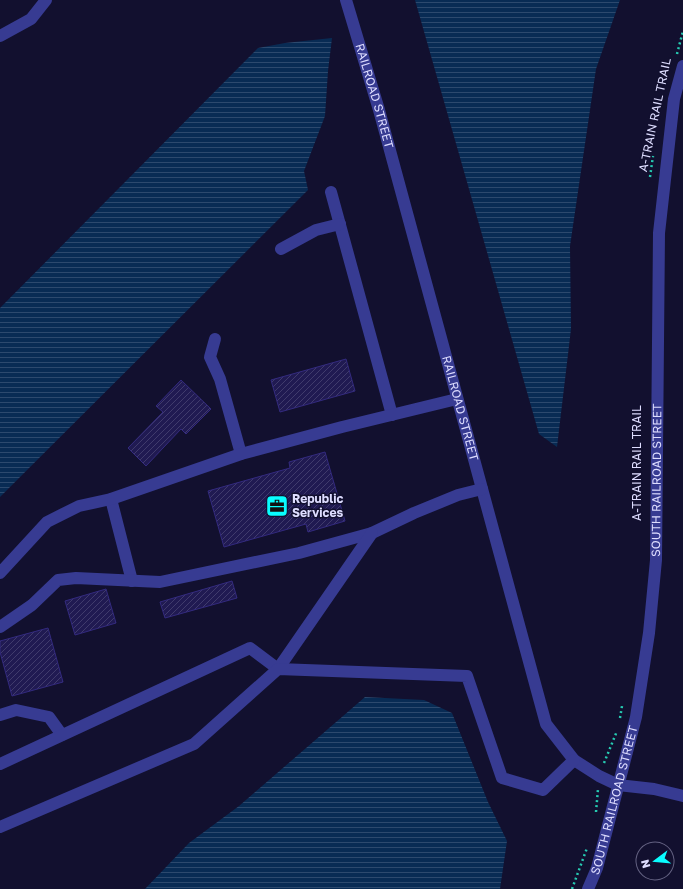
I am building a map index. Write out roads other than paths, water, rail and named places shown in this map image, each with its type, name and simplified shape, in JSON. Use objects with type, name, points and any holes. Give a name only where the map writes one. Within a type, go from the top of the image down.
[{"type":"street","points":[[0,36],[31,19],[46,0]]},
{"type":"street","name":"RAILROAD STREET","points":[[346,0],[379,110],[546,724],[574,760],[599,776],[618,785],[654,789],[683,796]]},
{"type":"street","name":"SOUTH RAILROAD STREET","points":[[588,889],[597,868],[636,717],[649,633],[656,560],[659,233],[679,63]]},
{"type":"street","points":[[331,192],[392,415]]},
{"type":"street","points":[[281,249],[316,230],[340,224]]},
{"type":"street","points":[[215,339],[210,357],[220,379],[241,454]]},
{"type":"street","points":[[0,573],[46,522],[79,506],[111,499],[241,454],[457,398]]},
{"type":"street","points":[[0,627],[32,605],[58,580],[76,578],[160,582],[299,553],[372,533],[414,513],[458,495],[482,489]]},
{"type":"street","points":[[111,499],[132,581]]},
{"type":"street","points":[[0,827],[194,744],[278,669],[372,533]]},
{"type":"street","points":[[0,764],[250,648],[278,669],[467,676],[502,778],[543,790],[574,760]]},
{"type":"street","points":[[0,715],[16,710],[50,717],[62,735]]},
{"type":"water","points":[[415,0],[620,0],[596,69],[570,246],[571,329],[557,447],[539,434]]},
{"type":"water","points":[[332,38],[325,116],[304,171],[308,190],[0,497],[0,308],[258,48],[285,43]]},
{"type":"water","points":[[365,697],[424,700],[452,713],[488,802],[507,841],[500,889],[145,889],[189,843],[239,806]]},
{"type":"place","name":"Republic Services","points":[[277,506]]}]
